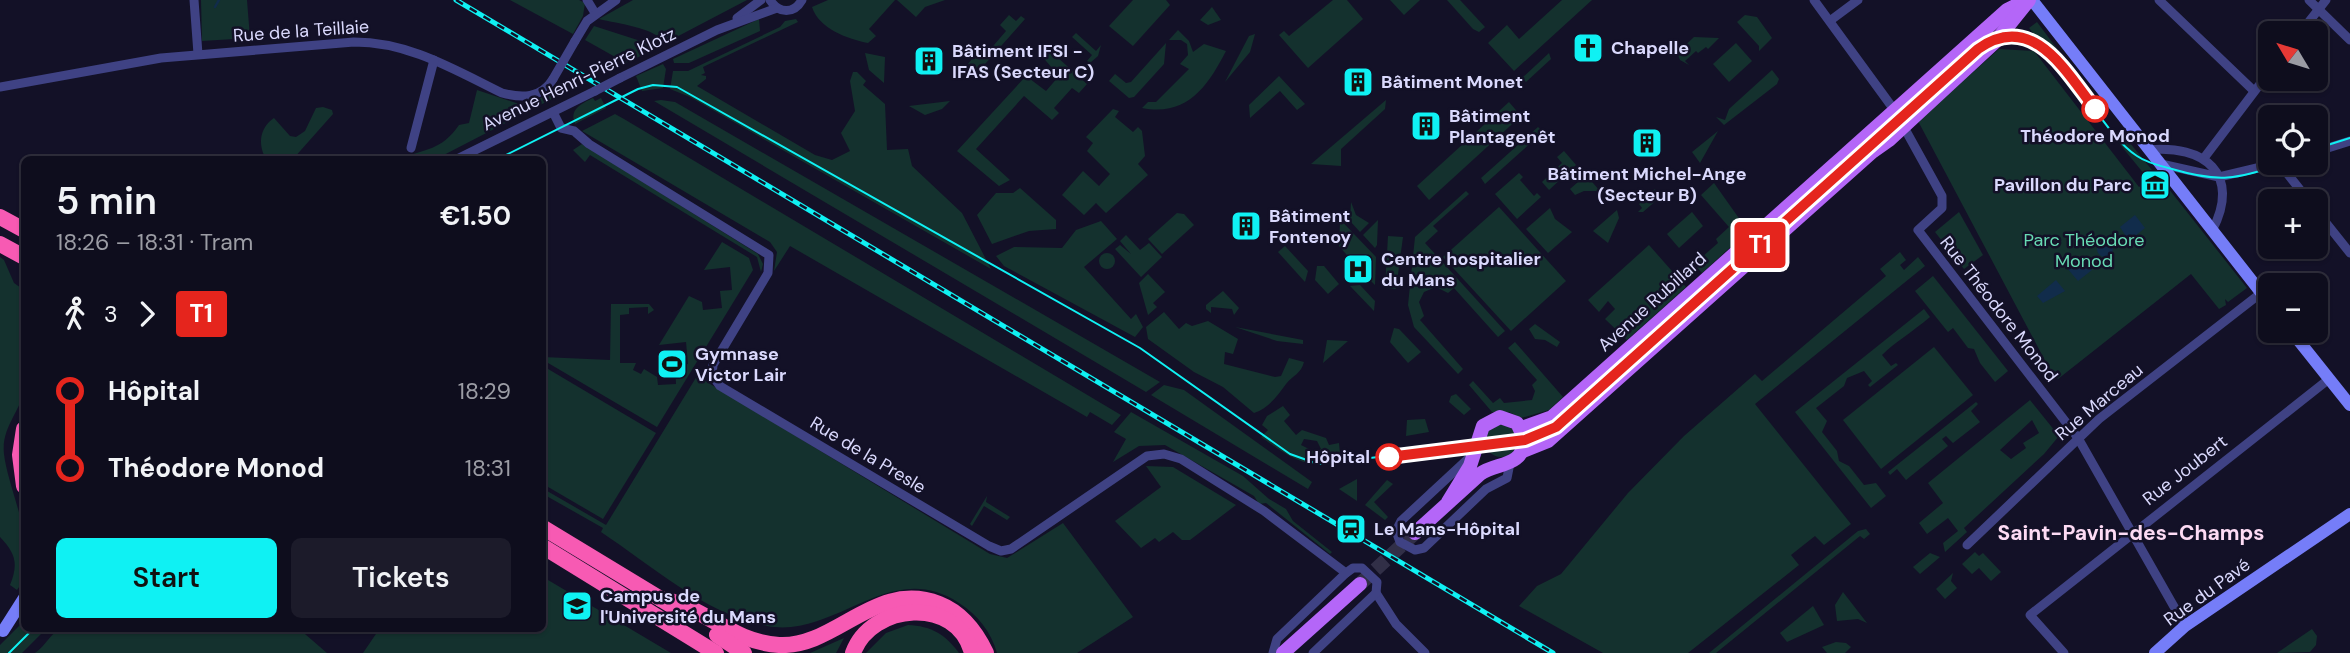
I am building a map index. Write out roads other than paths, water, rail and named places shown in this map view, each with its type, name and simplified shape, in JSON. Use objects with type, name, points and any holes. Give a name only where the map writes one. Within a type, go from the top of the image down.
[{"type":"highway","points":[[0,217],[21,227]]},
{"type":"highway","points":[[0,237],[21,248]]},
{"type":"highway","points":[[0,244],[21,255]]},
{"type":"highway","points":[[21,445],[21,467]]},
{"type":"highway","points":[[546,529],[744,653]]},
{"type":"highway","points":[[546,548],[716,653]]},
{"type":"highway","points":[[661,599],[678,602],[729,632],[782,645],[819,634],[880,604],[916,598],[945,606],[957,614],[969,625],[986,653]]},
{"type":"highway","points":[[853,653],[866,630],[891,615],[906,611],[935,616],[950,623],[972,653]]},
{"type":"main road","name":"Avenue Rubillard","points":[[1448,502],[1477,449],[1479,432],[1493,419],[1511,419],[1522,428],[1552,417],[2007,10],[2029,0]]},
{"type":"main road","name":"Avenue Rubillard","points":[[1415,533],[1479,474],[1504,464],[1523,451],[1548,442],[1872,152],[1905,128],[1996,41],[2029,0]]},
{"type":"main road","points":[[1522,428],[1525,440],[1523,451]]},
{"type":"main road","points":[[1477,449],[1487,460],[1504,464]]},
{"type":"main road","points":[[1288,651],[1360,584]]},
{"type":"street","points":[[194,0],[198,54]]},
{"type":"street","points":[[587,0],[595,13],[602,3],[616,0]]},
{"type":"street","name":"Avenue Henri-Pierre Klotz","points":[[717,30],[761,0]]},
{"type":"street","name":"Avenue Henri-Pierre Klotz","points":[[463,156],[717,30],[774,4],[790,11],[803,0]]},
{"type":"street","points":[[1814,0],[1831,20],[1905,128]]},
{"type":"street","points":[[1831,20],[1858,0]]},
{"type":"street","points":[[2029,0],[2258,288]]},
{"type":"street","points":[[2160,0],[2254,90]]},
{"type":"street","points":[[2309,0],[2350,40]]},
{"type":"street","points":[[2310,21],[2326,0]]},
{"type":"street","name":"Rue de la Teillaie","points":[[0,87],[161,58],[381,42],[405,47],[502,93],[518,97],[533,95],[547,88],[595,13]]},
{"type":"street","points":[[411,148],[435,60]]},
{"type":"street","points":[[2204,158],[2258,85]]},
{"type":"street","name":"Rue de la Presle","points":[[552,112],[561,128],[575,131],[589,144],[769,255],[768,273],[713,365],[712,375],[720,386],[989,546],[1001,551],[1011,549],[1147,456],[1164,454],[1181,459],[1264,511],[1346,573]]},
{"type":"street","name":"Rue Théodore Monod","points":[[1905,128],[1944,199],[1941,210],[1917,230],[2078,438]]},
{"type":"street","points":[[2328,148],[2350,141]]},
{"type":"street","points":[[2148,150],[2181,149],[2204,158],[2219,177],[2224,204],[2212,230]]},
{"type":"street","points":[[2159,163],[2219,177],[2258,168]]},
{"type":"street","points":[[2288,175],[2300,189]]},
{"type":"street","points":[[2328,225],[2350,253]]},
{"type":"street","name":"Rue Marceau","points":[[1967,545],[2078,438],[2258,294]]},
{"type":"street","points":[[2300,343],[2350,405]]},
{"type":"street","name":"Rue Joubert","points":[[2064,653],[2030,615],[2329,379]]},
{"type":"street","points":[[2078,438],[2185,626]]},
{"type":"street","name":"Avenue Rubillard","points":[[1477,449],[1401,521],[1396,531],[1400,542],[1415,550],[1424,548],[1486,489],[1507,478],[1504,464]]},
{"type":"street","name":"Rue du Pavé","points":[[2155,653],[2185,626],[2350,514]]},
{"type":"street","points":[[1273,653],[1277,639],[1346,573],[1356,567],[1365,570],[1377,582],[1376,593],[1396,624],[1425,653]]},
{"type":"street","points":[[1312,653],[1376,593]]},
{"type":"street","points":[[2,633],[21,603]]},
{"type":"street","points":[[2,633],[21,611]]},
{"type":"water","points":[[2135,215],[2145,228],[2129,241],[2120,227]]},
{"type":"water","points":[[2102,241],[2108,241],[2113,249],[2111,255],[2102,257],[2097,252],[2097,246]]},
{"type":"water","points":[[2080,258],[2092,270],[2078,281],[2067,268]]},
{"type":"water","points":[[2056,280],[2065,291],[2043,303],[2037,296]]},
{"type":"waterway","points":[[215,7],[219,0]]},
{"type":"tunnel","points":[[1360,584],[1415,533]]},
{"type":"tram line","name":"T1","points":[[1389,457],[1537,438],[1556,427],[1978,49],[1991,41],[2020,37],[2041,45],[2052,54],[2095,109]]},
{"type":"tram line","points":[[504,156],[638,89],[653,85],[677,87],[1140,348],[1290,454],[1318,464],[1525,440],[1556,427],[1978,49],[2004,38],[2028,41],[2048,53],[2067,72],[2119,140],[2145,161],[2190,174],[2218,178],[2258,171]]},
{"type":"tram line","points":[[2328,145],[2350,138]]},
{"type":"tram line","points":[[9,653],[30,632]]},
{"type":"railway","points":[[456,0],[1553,653]]},
{"type":"place","name":"Chapelle","points":[[1588,48]]},
{"type":"place","name":"Bâtiment IFSI - IFAS (Secteur C)","points":[[929,61]]},
{"type":"place","name":"Bâtiment Monet","points":[[1358,82]]},
{"type":"place","name":"Théodore Monod","points":[[2095,109]]},
{"type":"place","name":"Bâtiment Plantagenêt","points":[[1426,126]]},
{"type":"place","name":"Bâtiment Michel-Ange (Secteur B)","points":[[1647,143]]},
{"type":"place","name":"Pavillon du Parc","points":[[2155,185]]},
{"type":"place","name":"Bâtiment Fontenoy","points":[[1246,226]]},
{"type":"place","name":"Centre hospitalier du Mans","points":[[1358,269]]},
{"type":"place","name":"Gymnase Victor Lair","points":[[672,364]]},
{"type":"place","name":"Hôpital","points":[[1389,457]]},
{"type":"place","name":"Le Mans-Hôpital","points":[[1351,529]]},
{"type":"place","name":"Campus de l'Université du Mans","points":[[577,606]]},
{"type":"district","name":"Saint-Pavin-des-Champs","points":[[2131,533]]},
{"type":"park label","name":"Parc Théodore Monod","points":[[2084,250]]}]
